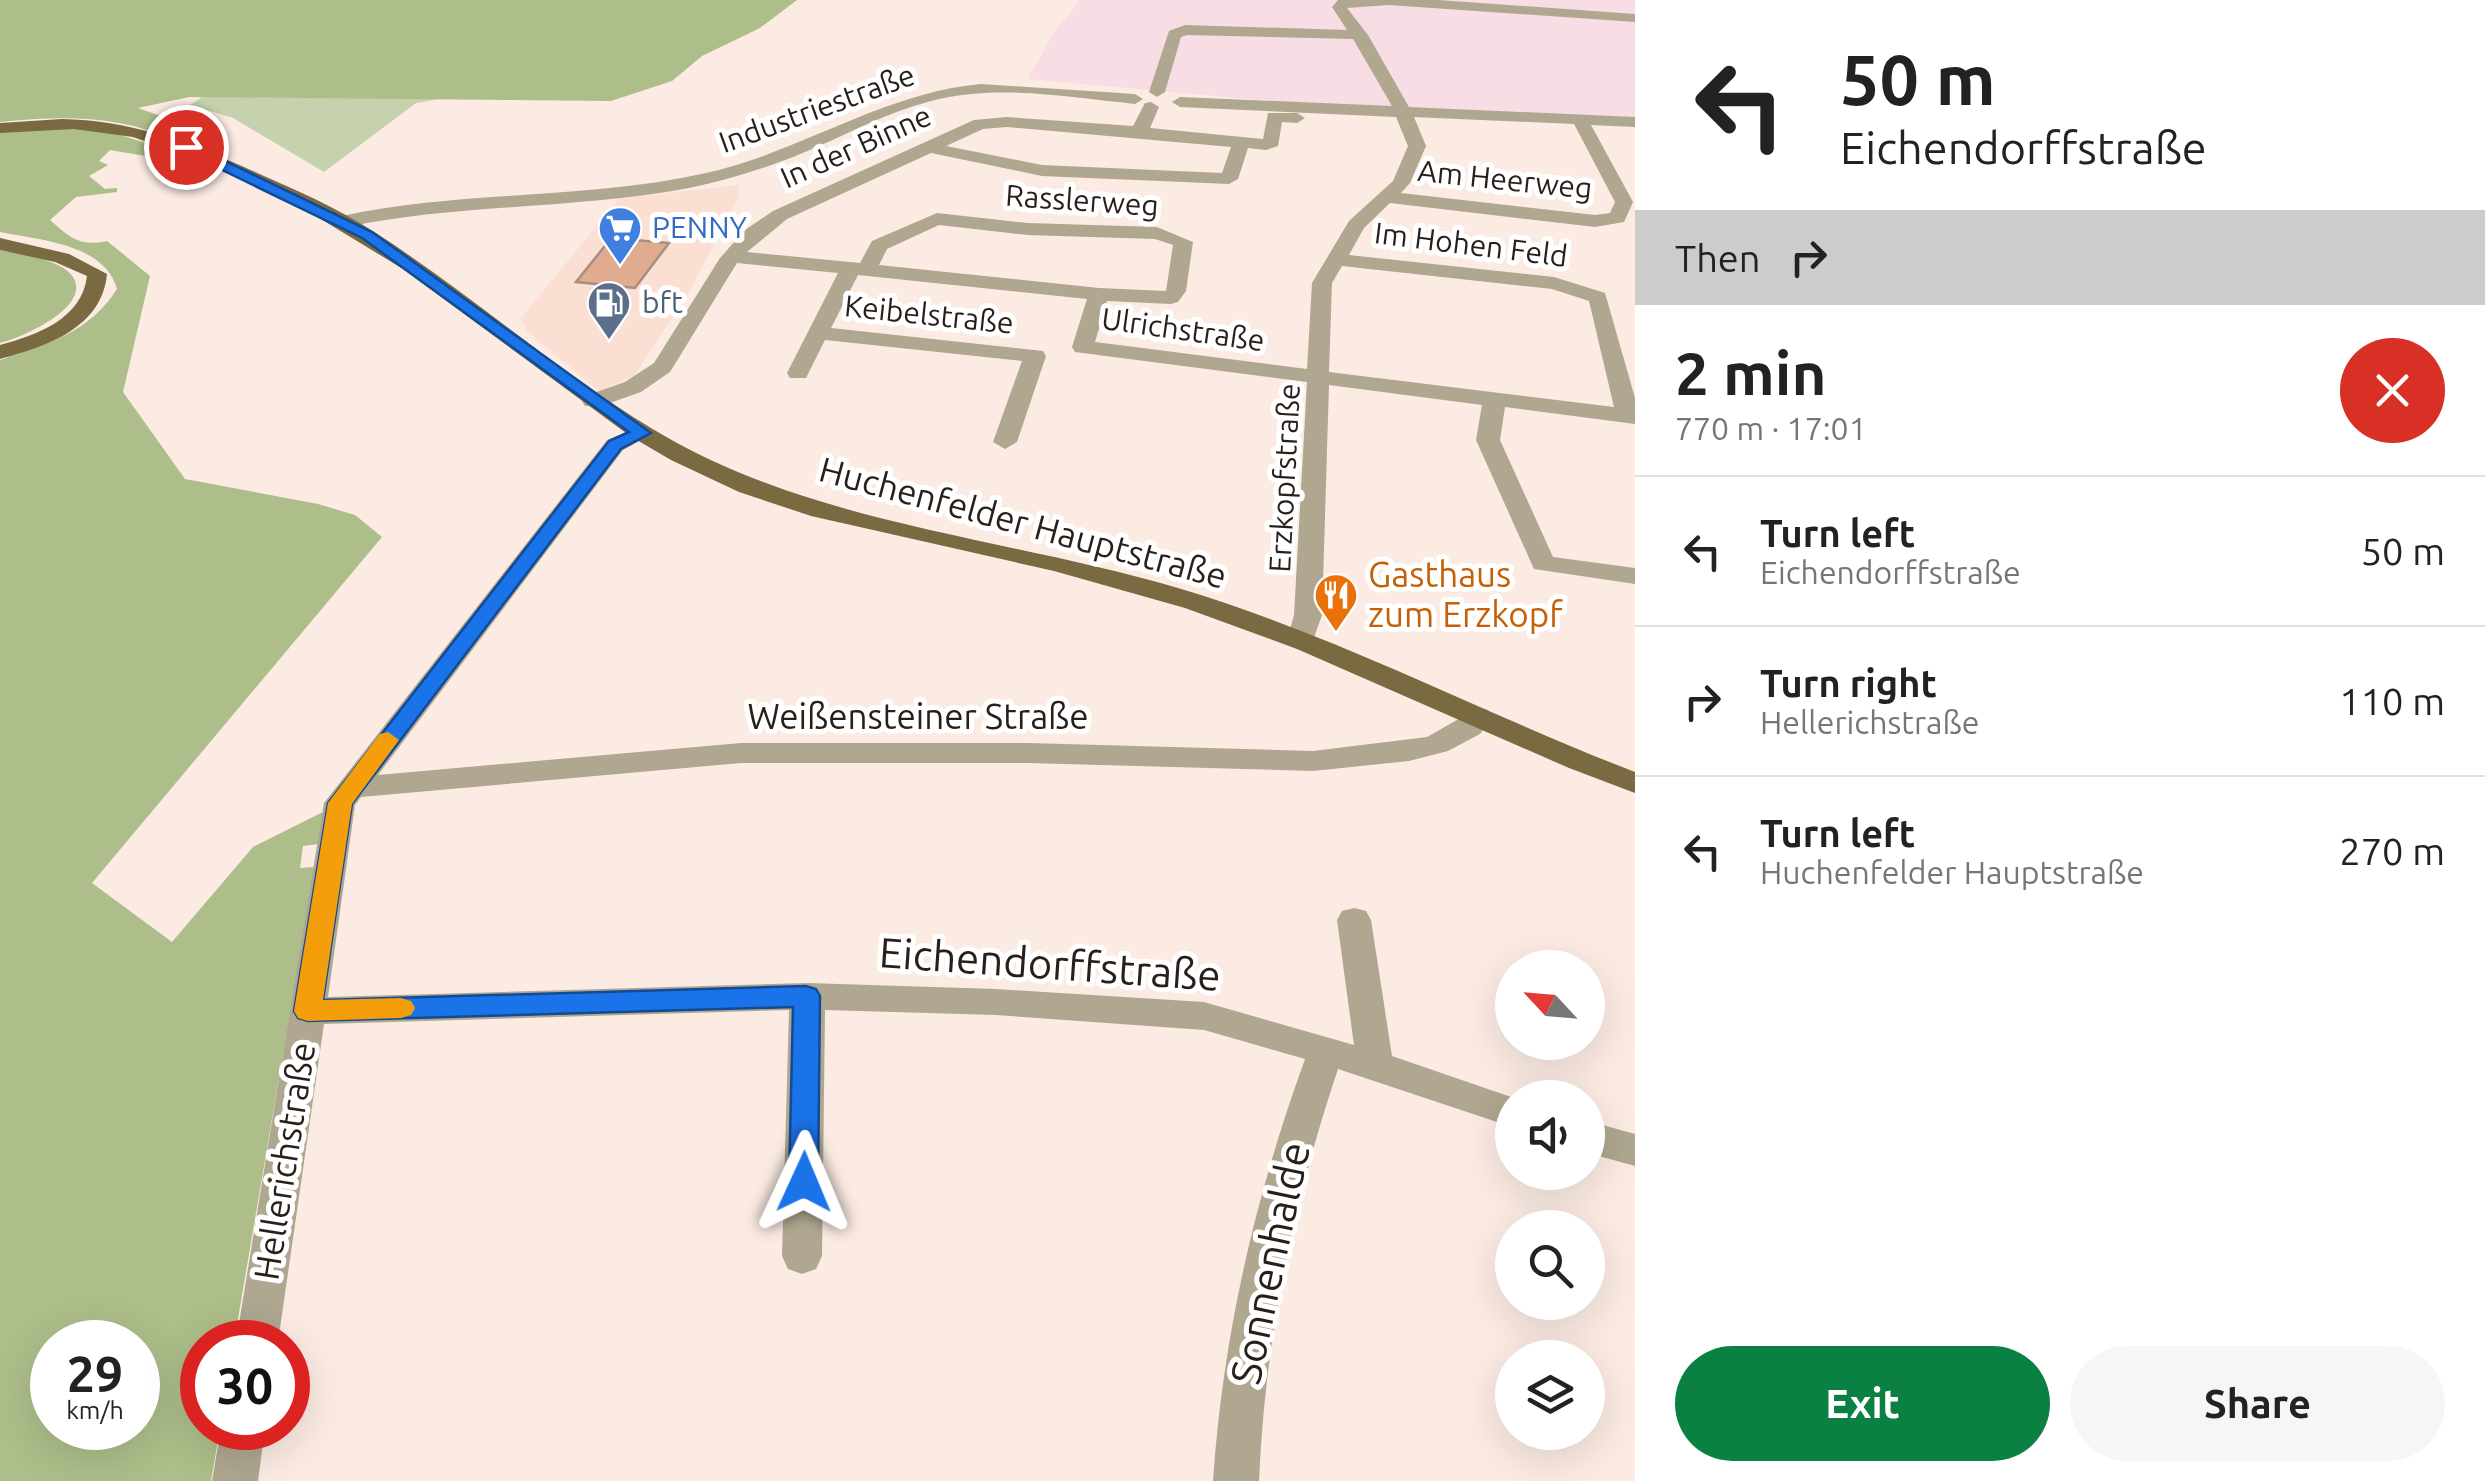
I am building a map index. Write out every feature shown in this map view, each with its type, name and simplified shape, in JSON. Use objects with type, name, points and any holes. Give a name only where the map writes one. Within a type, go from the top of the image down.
[{"type":"main road","name":"Huchenfelder Hauptstraße","points":[[0,128],[65,124],[138,134],[186,147],[342,222],[426,276],[593,401],[642,433],[742,485],[807,506],[1195,602],[1301,640],[1545,750],[1635,783]]},
{"type":"main road","points":[[0,244],[66,258],[96,274],[98,287],[95,299],[60,328],[0,352]]},
{"type":"street","points":[[1635,18],[1389,1],[1340,4],[1338,8],[1360,35],[1406,112],[1635,122]]},
{"type":"street","points":[[1139,132],[1174,34],[1184,30],[1360,35]]},
{"type":"street","name":"Industriestraße","points":[[342,222],[418,207],[636,192],[718,175],[780,157],[866,118],[934,95],[1020,90],[1148,99],[1168,108],[1180,102],[1406,112]]},
{"type":"street","name":"Erzkopfstraße","points":[[1301,640],[1308,615],[1322,283],[1356,225],[1401,183],[1418,146],[1406,112]]},
{"type":"street","points":[[1253,116],[1297,118]]},
{"type":"street","points":[[1236,141],[1266,145],[1272,142],[1274,117]]},
{"type":"street","name":"Am Heerweg","points":[[1386,197],[1596,221],[1626,220],[1624,202],[1580,120]]},
{"type":"street","name":"In der Binne","points":[[593,401],[632,386],[662,367],[732,256],[752,234],[780,214],[992,122],[1236,141]]},
{"type":"street","points":[[930,148],[1008,169],[1054,175],[1228,179],[1240,147],[1236,141]]},
{"type":"street","name":"Rasslerweg","points":[[859,269],[879,245],[936,219],[1028,229],[1157,234],[1183,242],[1176,291],[1171,298],[1099,294]]},
{"type":"street","name":"Ulrichstraße","points":[[732,256],[1099,294],[1083,347],[1631,416]]},
{"type":"street","name":"Im Hohen Feld","points":[[1333,259],[1554,283],[1598,297],[1631,416]]},
{"type":"street","name":"Keibelstraße","points":[[798,373],[817,333],[859,269]]},
{"type":"street","name":"Keibelstraße","points":[[817,333],[1034,356]]},
{"type":"street","name":"Keibelstraße","points":[[1005,442],[1034,356],[1042,347],[1083,347]]},
{"type":"street","points":[[1494,398],[1488,440],[1543,564],[1635,576]]},
{"type":"street","name":"Hellerichstraße","points":[[259,1320],[340,803],[615,445],[642,433]]},
{"type":"street","name":"Weißensteiner Straße","points":[[350,788],[741,753],[1028,753],[1313,761],[1423,747],[1469,727],[1478,717]]},
{"type":"street","points":[[1354,920],[1375,1065]]},
{"type":"street","points":[[802,1256],[806,996]]},
{"type":"street","name":"Eichendorffstraße","points":[[308,1011],[806,996],[996,1002],[1204,1016],[1375,1065],[1495,1106]]},
{"type":"street","name":"Sonnenhalde","points":[[1236,1481],[1238,1417],[1256,1293],[1278,1195],[1326,1050]]},
{"type":"street","points":[[1605,1142],[1635,1150]]},
{"type":"street","points":[[235,1481],[240,1450]]},
{"type":"shaded area","points":[[1080,0],[1635,0],[1635,119],[1356,109],[1028,79],[1053,34]]},
{"type":"shaded area","points":[[739,185],[738,198],[688,294],[634,376],[599,391],[528,332],[520,319],[619,199]]},
{"type":"green space","points":[[0,0],[797,0],[760,28],[702,56],[672,81],[611,101],[189,97],[138,108],[206,132],[203,137],[192,139],[89,119],[0,122]]},
{"type":"green space","points":[[202,97],[444,98],[416,103],[324,172],[233,118],[190,105]]},
{"type":"green space","points":[[54,126],[114,133],[199,160],[193,164],[110,150],[99,161],[108,165],[89,176],[105,189],[117,188],[117,192],[76,197],[50,220],[76,240],[107,241],[150,276],[123,392],[185,479],[318,504],[355,515],[382,537],[92,883],[172,942],[253,847],[325,811],[318,844],[303,846],[300,868],[315,867],[238,1320],[180,1320],[180,1450],[216,1450],[211,1481],[0,1481],[0,360],[66,335],[94,316],[117,289],[110,274],[85,253],[0,232],[0,131]]},
{"type":"green space","points":[[0,250],[59,265],[73,277],[76,288],[73,299],[52,319],[0,343]]},
{"type":"building","name":"PENNY","points":[[612,237],[669,243],[635,288],[576,282]]},
{"type":"slow traffic","points":[[388,740],[340,803],[308,1011],[401,1008]]},
{"type":"place","name":"PENNY","points":[[620,266]]},
{"type":"place","name":"bft","points":[[609,341]]},
{"type":"place","name":"Gasthaus zum Erzkopf","points":[[1336,633]]},
{"type":"route","points":[[186,147],[367,235],[642,433],[615,445],[340,803],[308,1011],[806,996],[804,1182]]}]
